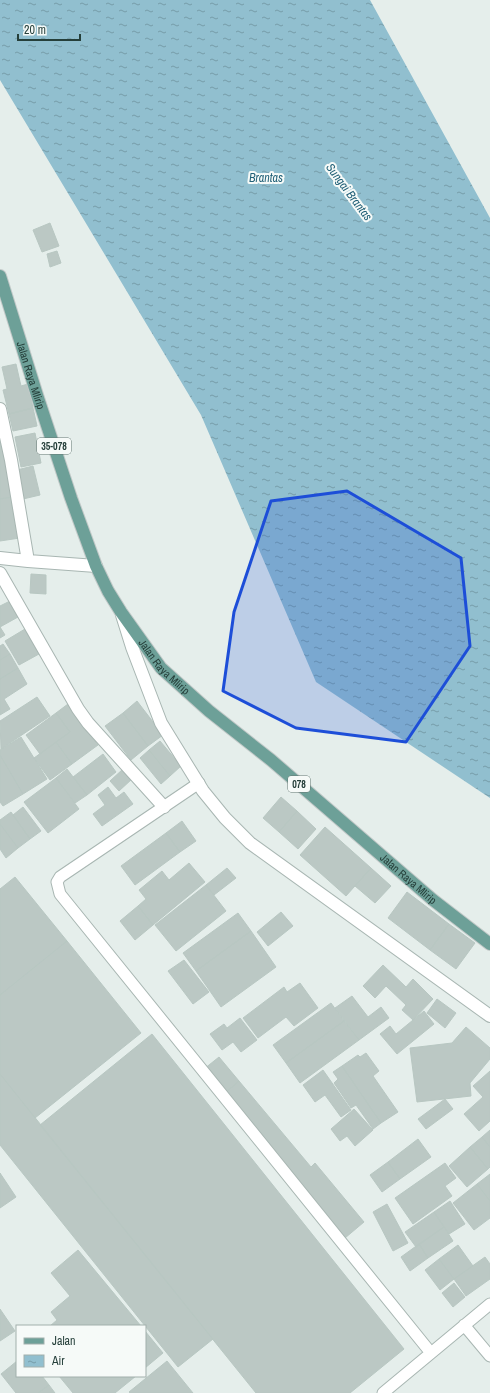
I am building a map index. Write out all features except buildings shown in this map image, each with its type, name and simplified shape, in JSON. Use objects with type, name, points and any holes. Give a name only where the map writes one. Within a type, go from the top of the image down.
[{"type":"main road","name":"Jalan Raya Mlirip","points":[[0,276],[71,498],[96,566],[108,591],[121,612],[161,668],[209,711],[271,760],[433,900],[490,944]]},
{"type":"street","points":[[0,409],[11,460],[28,561]]},
{"type":"street","points":[[0,558],[96,566]]},
{"type":"street","points":[[0,573],[67,693],[78,709],[88,723],[164,806]]},
{"type":"street","points":[[121,612],[132,647],[161,722],[203,791],[225,818],[250,843],[490,1016]]},
{"type":"lane","points":[[199,783],[60,877],[57,882],[60,894],[431,1353]]},
{"type":"lane","points":[[382,1393],[490,1304]]},
{"type":"lane","points":[[464,1325],[490,1356]]},
{"type":"highlighted area","points":[[347,491],[461,558],[470,646],[406,742],[296,728],[223,691],[234,612],[271,501]]},
{"type":"water","name":"Brantas","points":[[0,0],[370,0],[490,218],[490,798],[316,682],[201,415],[0,80]]},
{"type":"water label","name":"Sungai Brantas","points":[[349,192]]}]
